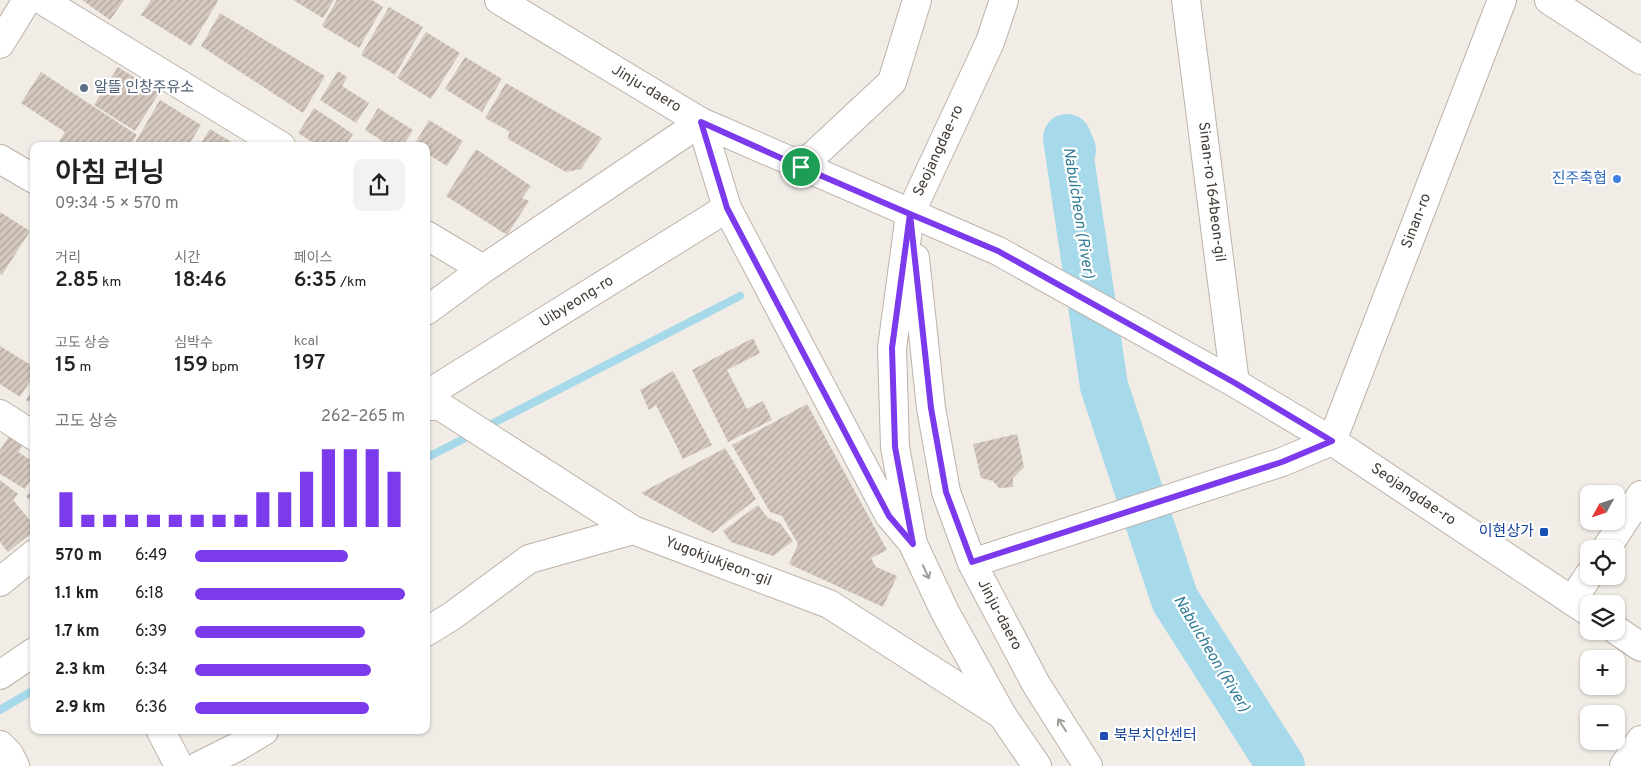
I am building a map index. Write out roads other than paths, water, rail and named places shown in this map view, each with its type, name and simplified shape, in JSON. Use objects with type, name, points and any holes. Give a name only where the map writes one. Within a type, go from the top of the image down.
[{"type":"street","points":[[0,44],[27,0]]},
{"type":"street","points":[[42,0],[274,142]]},
{"type":"street","name":"Jinju-daero","points":[[499,0],[701,122],[910,214],[931,408],[946,492],[972,562],[1036,684],[1088,766]]},
{"type":"street","points":[[801,167],[892,82],[917,0]]},
{"type":"street","name":"Seojangdae-ro","points":[[1004,0],[990,42],[910,214],[998,251],[1235,383],[1332,441],[1580,606]]},
{"type":"street","name":"Sinan-ro 164beon-gil","points":[[1186,0],[1235,383]]},
{"type":"street","name":"Sinan-ro","points":[[1332,441],[1502,0]]},
{"type":"street","points":[[1549,0],[1641,60]]},
{"type":"street","points":[[430,308],[482,269],[701,122],[727,208],[889,516],[913,544]]},
{"type":"street","points":[[0,159],[30,178]]},
{"type":"street","name":"Uibyeong-ro","points":[[431,402],[727,208]]},
{"type":"street","points":[[910,214],[892,348],[895,447],[913,544],[945,612],[1002,715],[1037,766]]},
{"type":"street","points":[[430,237],[482,269]]},
{"type":"street","name":"Yugokjukjeon-gil","points":[[431,402],[633,530],[829,604],[1002,715]]},
{"type":"street","points":[[0,414],[30,433]]},
{"type":"street","points":[[972,562],[1282,462],[1332,441]]},
{"type":"street","points":[[1612,540],[1641,495]]},
{"type":"street","points":[[430,630],[452,616],[529,559],[633,530]]},
{"type":"street","points":[[0,582],[30,557]]},
{"type":"street","points":[[1625,636],[1641,647]]},
{"type":"street","points":[[0,675],[30,655]]},
{"type":"street","points":[[163,734],[179,766]]},
{"type":"street","points":[[199,766],[259,734]]},
{"type":"street","points":[[1624,766],[1641,740]]},
{"type":"street","points":[[0,745],[9,754],[15,766]]},
{"type":"waterway","name":"Nabulcheon (River)","points":[[1072,150],[1067,138],[1104,386],[1175,600],[1281,766]]},
{"type":"waterway","points":[[484,428],[740,296]]},
{"type":"waterway","points":[[430,456],[473,434]]},
{"type":"waterway","points":[[0,710],[30,692]]},
{"type":"place","name":"알뜰 인창주유소","points":[[84,88]]},
{"type":"place","name":"진주축협","points":[[1617,179]]},
{"type":"place","name":"이현상가","points":[[1544,532]]},
{"type":"place","name":"북부치안센터","points":[[1104,736]]}]
